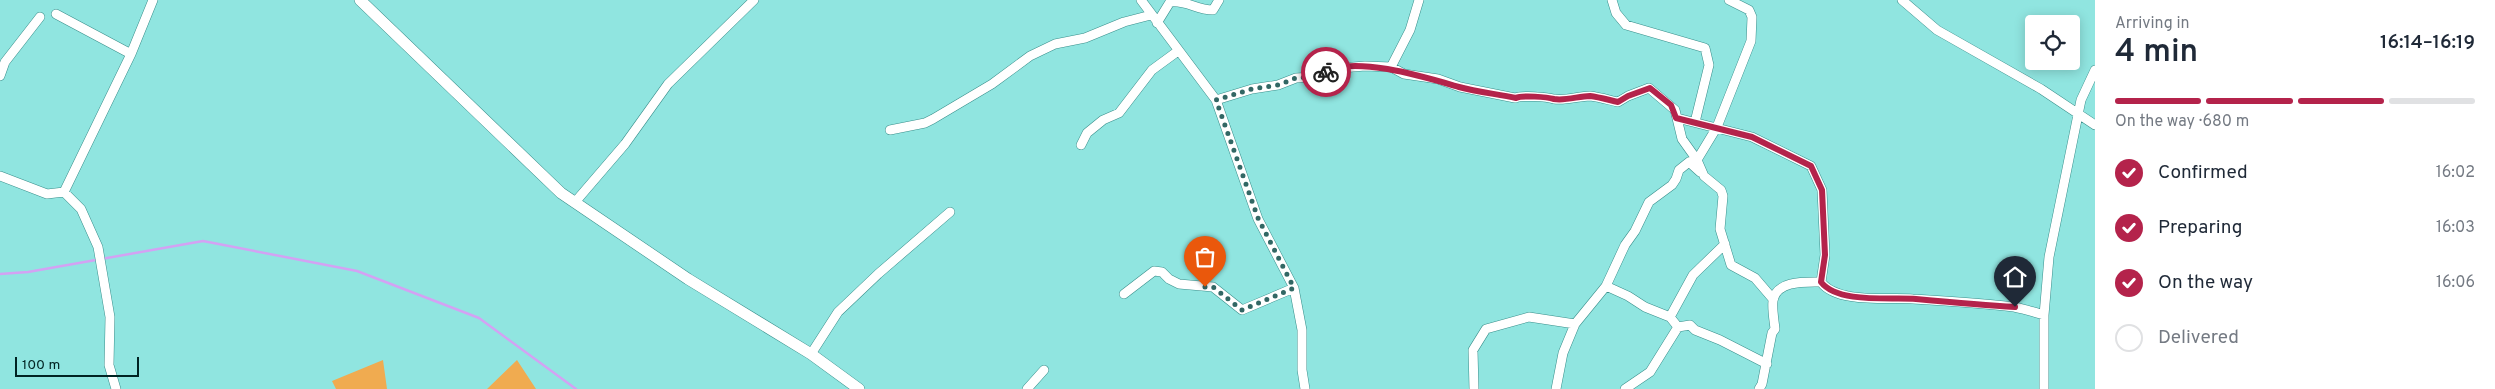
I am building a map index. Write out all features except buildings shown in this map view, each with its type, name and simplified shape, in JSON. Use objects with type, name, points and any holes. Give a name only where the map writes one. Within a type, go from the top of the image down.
[{"type":"main road","points":[[360,0],[561,193],[576,201],[688,279],[811,354],[859,389]]},
{"type":"street","points":[[64,192],[131,54],[153,0]]},
{"type":"street","points":[[576,201],[624,144],[668,84],[754,0]]},
{"type":"street","points":[[1141,0],[1216,100],[1258,218],[1294,288],[1302,330],[1302,370],[1305,389]]},
{"type":"street","points":[[1157,23],[1170,2],[1178,0],[1190,2],[1203,10],[1212,10],[1219,0]]},
{"type":"street","points":[[1391,67],[1410,30],[1419,0]]},
{"type":"street","points":[[1612,0],[1616,13],[1626,25],[1705,48],[1709,65],[1695,122]]},
{"type":"street","points":[[1697,160],[1717,128],[1751,41],[1752,17],[1749,10],[1729,0]]},
{"type":"street","points":[[1902,0],[1937,30],[2041,89],[2095,125]]},
{"type":"street","points":[[56,14],[131,54]]},
{"type":"street","points":[[890,130],[925,123],[933,119],[1004,75],[1021,61],[1056,44],[1085,38],[1124,22],[1151,15]]},
{"type":"street","points":[[0,76],[6,62],[40,16]]},
{"type":"street","points":[[1081,145],[1087,133],[1103,120],[1119,113],[1152,70],[1178,51]]},
{"type":"street","points":[[1216,100],[1252,89],[1278,85],[1296,78],[1314,77],[1342,67],[1391,67],[1404,74],[1438,79],[1460,87],[1516,98],[1521,96],[1531,98],[1548,96],[1556,99],[1591,96],[1618,102],[1650,88],[1671,105],[1682,139],[1697,160],[1704,176]]},
{"type":"street","points":[[2044,389],[2044,315],[2049,257],[2081,100],[2095,70]]},
{"type":"street","points":[[1676,118],[1752,137],[1811,166],[1822,190],[1825,255],[1821,282]]},
{"type":"street","points":[[1556,389],[1563,353],[1575,324],[1606,286],[1624,245],[1635,231],[1649,202],[1672,185],[1679,170],[1689,162],[1721,190],[1723,196],[1720,229],[1731,265],[1755,278],[1773,299],[1775,329],[1772,333],[1767,364],[1759,389]]},
{"type":"street","points":[[0,176],[47,194],[64,192]]},
{"type":"street","points":[[64,192],[82,209],[98,247],[110,317],[109,366],[116,389]]},
{"type":"street","points":[[811,354],[838,312],[878,274],[950,212]]},
{"type":"street","points":[[1670,316],[1693,275],[1725,244]]},
{"type":"street","points":[[1124,294],[1154,272],[1162,272],[1169,280],[1179,284],[1213,287],[1242,310],[1294,288]]},
{"type":"street","points":[[1773,299],[1780,289],[1791,283],[1821,282],[1837,292],[1883,300],[1911,299],[2015,307],[2044,315]]},
{"type":"street","points":[[1606,286],[1628,296],[1644,307],[1670,316],[1678,327]]},
{"type":"street","points":[[1474,389],[1473,350],[1486,329],[1529,317],[1575,324]]},
{"type":"street","points":[[1625,389],[1650,372],[1678,327],[1690,325],[1767,364]]},
{"type":"street","points":[[1027,389],[1044,370]]},
{"type":"shaded area","points":[[383,360],[387,389],[336,389],[332,381]]},
{"type":"shaded area","points":[[517,360],[536,389],[487,389]]},
{"type":"waterway","points":[[0,274],[28,272],[203,241],[357,271],[479,318],[576,389]]},
{"type":"way so far","points":[[1205,287],[1213,287],[1242,310],[1294,288],[1258,218],[1216,100],[1252,89],[1278,85],[1296,78],[1314,77],[1326,72]]},
{"type":"route","points":[[1326,72],[1330,69],[1342,67],[1365,66],[1382,69],[1391,67],[1404,74],[1438,79],[1460,87],[1516,98],[1521,96],[1531,98],[1548,96],[1556,99],[1591,96],[1618,102],[1650,88],[1671,105],[1675,110],[1676,118],[1752,137],[1811,166],[1822,190],[1825,255],[1821,282],[1825,286],[1837,292],[1883,300],[1911,299],[2015,307]]}]
